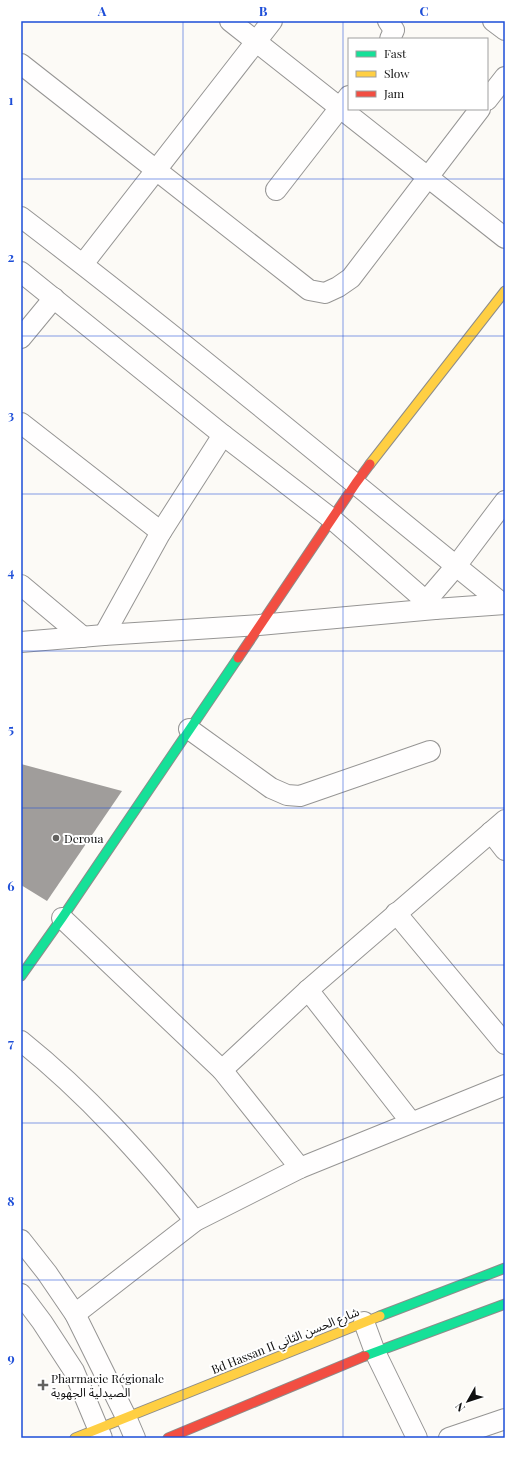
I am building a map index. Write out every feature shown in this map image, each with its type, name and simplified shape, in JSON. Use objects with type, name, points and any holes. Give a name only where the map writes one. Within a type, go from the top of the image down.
[{"type":"street","points":[[230,21],[256,42],[345,102],[276,190]]},
{"type":"street","points":[[82,264],[272,21]]},
{"type":"street","points":[[388,21],[394,30],[390,38]]},
{"type":"street","points":[[493,21],[505,30]]},
{"type":"street","points":[[21,64],[309,290],[325,293],[352,278],[479,110]]},
{"type":"street","points":[[488,99],[505,77]]},
{"type":"street","points":[[354,110],[427,177],[505,238]]},
{"type":"street","points":[[21,217],[356,483],[504,604]]},
{"type":"street","points":[[21,272],[223,435],[332,519],[431,605]]},
{"type":"street","points":[[21,976],[62,918],[258,625],[356,483],[505,291]]},
{"type":"street","points":[[21,338],[54,298]]},
{"type":"street","points":[[21,423],[161,532]]},
{"type":"street","points":[[104,635],[161,532],[223,435]]},
{"type":"street","points":[[431,605],[456,566],[505,501]]},
{"type":"street","points":[[21,585],[83,637]]},
{"type":"street","points":[[21,642],[258,625],[431,605],[504,604]]},
{"type":"street","points":[[189,729],[271,788],[287,795],[300,796],[430,751]]},
{"type":"street","points":[[222,1070],[308,990],[498,826],[505,850]]},
{"type":"street","points":[[396,913],[505,1044]]},
{"type":"street","points":[[62,918],[222,1070],[300,1168]]},
{"type":"street","points":[[308,990],[411,1122]]},
{"type":"street","points":[[21,1041],[41,1057],[101,1112],[154,1170],[195,1221]]},
{"type":"street","points":[[76,1314],[195,1221],[300,1168],[505,1085]]},
{"type":"street","points":[[21,1240],[76,1314],[135,1438]]},
{"type":"street","name":"Bd Hassan II شارع الحسن الثاني","points":[[75,1438],[101,1433],[126,1417],[364,1322],[505,1268]]},
{"type":"street","points":[[21,1294],[42,1322],[74,1371],[101,1433]]},
{"type":"street","points":[[168,1438],[375,1352],[505,1304]]},
{"type":"street","points":[[364,1322],[375,1352],[417,1438]]},
{"type":"street","points":[[449,1438],[505,1419]]},
{"type":"building","name":"Deroua","points":[[21,764],[122,791],[47,901],[21,885]]},
{"type":"traffic: fast","points":[[21,976],[238,658]]},
{"type":"traffic: fast","points":[[380,1316],[505,1268]]},
{"type":"traffic: fast","points":[[365,1356],[505,1304]]},
{"type":"traffic: slow","points":[[370,464],[505,291]]},
{"type":"traffic: slow","points":[[75,1438],[380,1316]]},
{"type":"traffic: jam","points":[[238,658],[370,464]]},
{"type":"traffic: jam","points":[[168,1438],[365,1356]]},
{"type":"place","name":"Deroua","points":[[56,838]]},
{"type":"place","name":"Pharmacie Régionale الصيدلية الجهوية","points":[[43,1385]]}]
